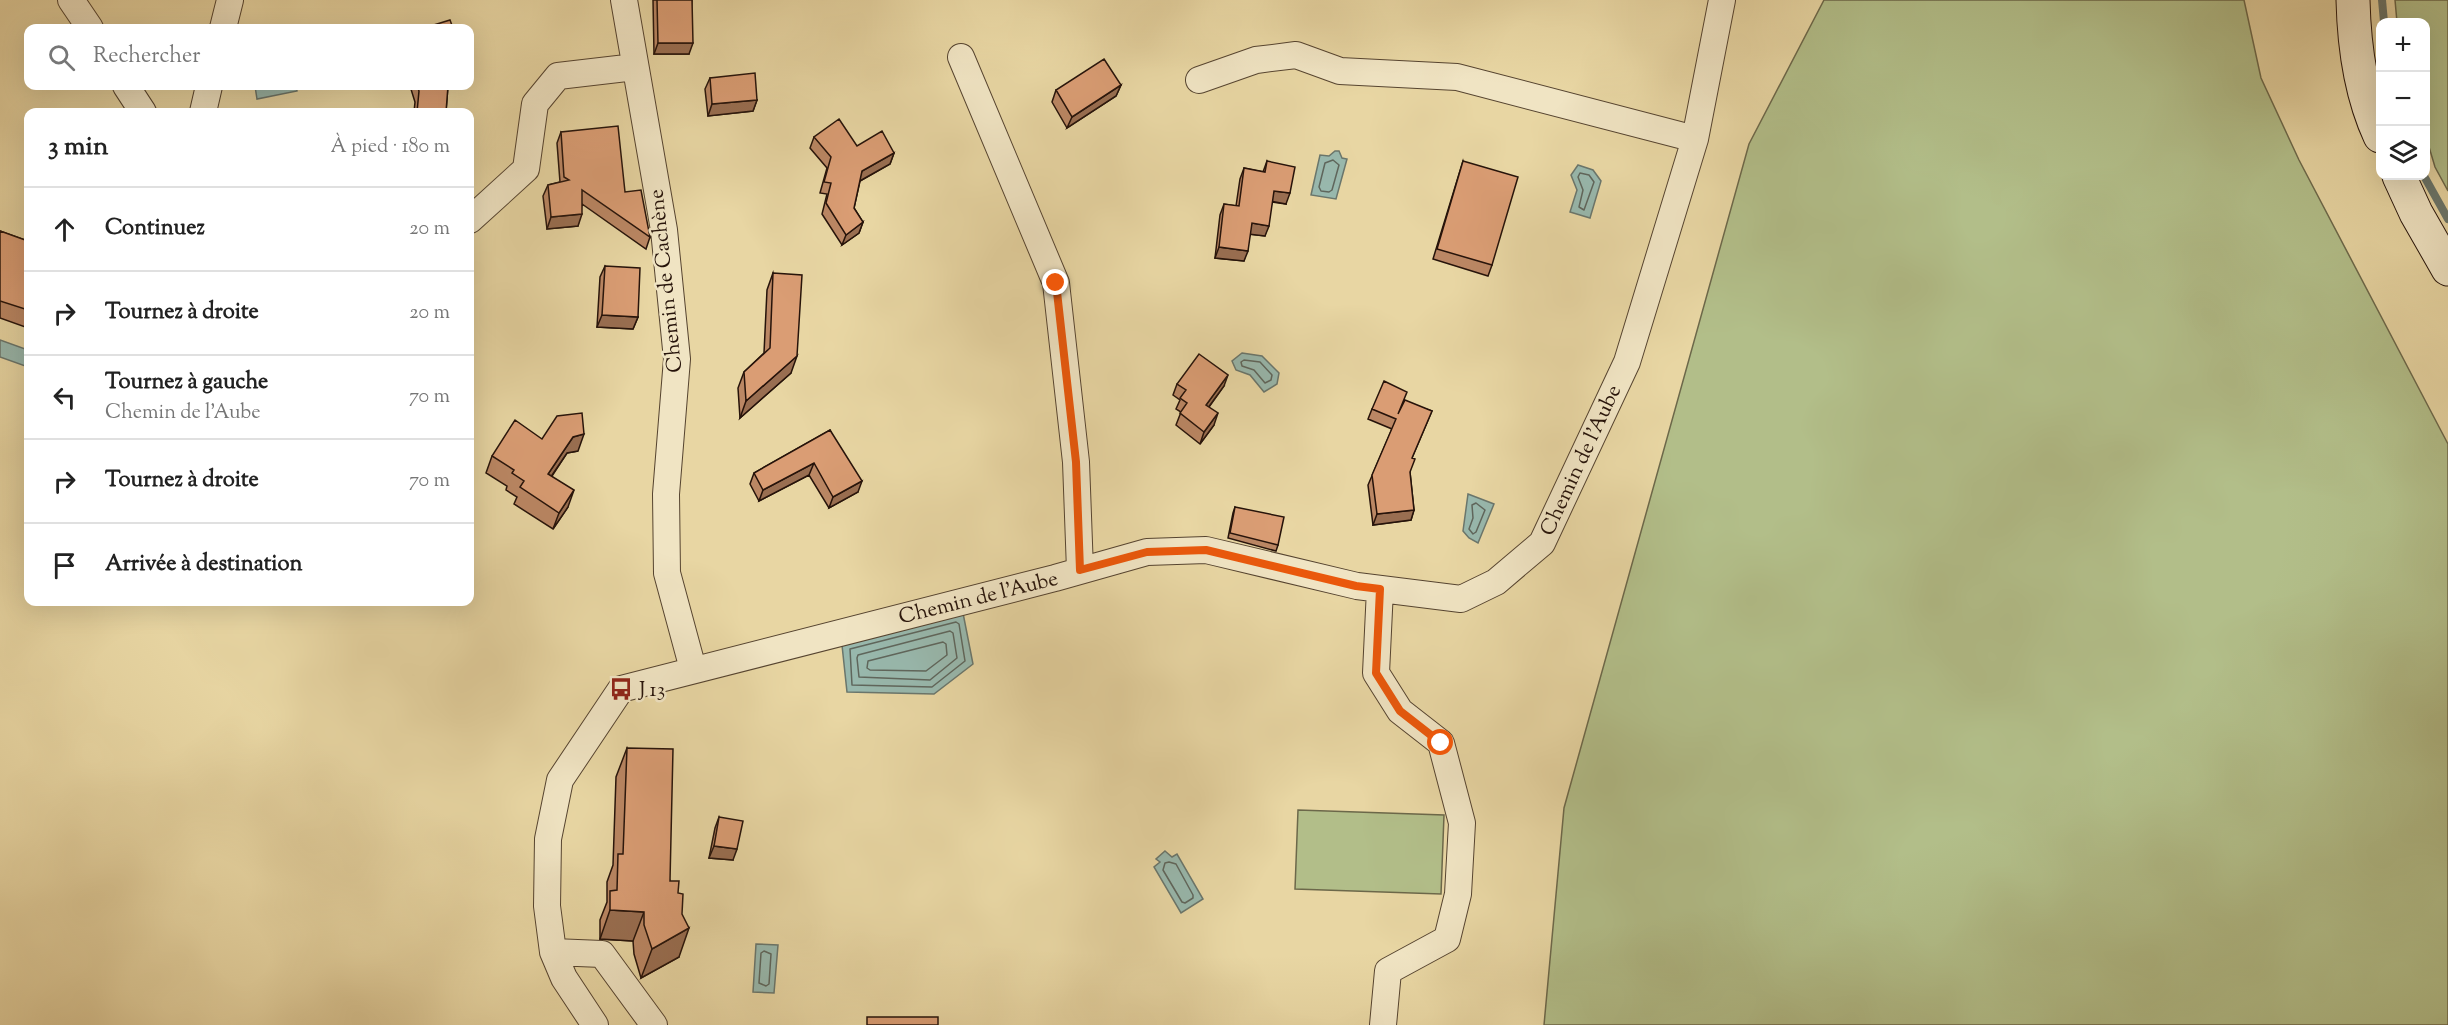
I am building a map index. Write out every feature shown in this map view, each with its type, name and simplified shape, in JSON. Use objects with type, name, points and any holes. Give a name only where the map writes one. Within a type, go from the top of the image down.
[{"type":"main road","points":[[2353,0],[2354,30],[2364,84],[2377,126]]},
{"type":"main road","points":[[2401,180],[2416,213],[2448,269]]},
{"type":"street","points":[[71,0],[87,24]]},
{"type":"street","points":[[224,24],[230,0]]},
{"type":"street","name":"Chemin de Cachène","points":[[624,0],[664,230],[677,358],[666,494],[668,573],[693,669]]},
{"type":"street","name":"Chemin de l'Aube","points":[[595,1025],[564,978],[553,952],[547,906],[548,839],[560,780],[621,689],[1147,552],[1206,550],[1356,586],[1461,599],[1496,582],[1542,543],[1626,362],[1695,139],[1722,0]]},
{"type":"street","points":[[1199,80],[1256,60],[1296,55],[1340,71],[1457,77],[1695,139]]},
{"type":"street","points":[[961,57],[1056,283],[1076,462],[1080,570]]},
{"type":"street","points":[[474,216],[526,170],[535,104],[558,76],[635,67]]},
{"type":"street","points":[[129,90],[140,108]]},
{"type":"street","points":[[204,108],[208,90]]},
{"type":"street","points":[[1380,589],[1376,673],[1400,711],[1441,743],[1462,823],[1458,894],[1447,939],[1388,972],[1383,1025]]},
{"type":"street","points":[[553,952],[602,954],[654,1025]]},
{"type":"green space","points":[[1824,0],[2244,0],[2261,78],[2299,160],[2448,444],[2448,1025],[1544,1025],[1564,808],[1749,144]]},
{"type":"green space","points":[[2395,0],[2448,0],[2448,191],[2435,167],[2430,150],[2430,18],[2397,18]]},
{"type":"green space","points":[[1298,810],[1444,815],[1441,894],[1295,889]]},
{"type":"water","points":[[256,90],[297,90],[297,91],[257,99]]},
{"type":"water","points":[[1339,151],[1342,158],[1347,159],[1336,199],[1311,195],[1320,155],[1329,156]]},
{"type":"water","points":[[1578,165],[1593,170],[1601,181],[1590,218],[1570,212],[1577,190],[1571,175]]},
{"type":"water","points":[[0,340],[24,349],[24,366],[0,357]]},
{"type":"water","points":[[1242,353],[1262,356],[1279,373],[1277,384],[1264,392],[1250,375],[1236,370],[1232,361]]},
{"type":"water","points":[[1468,494],[1494,504],[1478,543],[1463,531]]},
{"type":"water","points":[[963,613],[973,664],[934,694],[847,692],[842,645]]},
{"type":"water","points":[[1165,851],[1172,857],[1177,854],[1203,899],[1181,913],[1154,867],[1160,862],[1156,859]]},
{"type":"water","points":[[756,944],[778,945],[774,993],[753,992]]},
{"type":"building","points":[[657,0],[692,0],[693,43],[658,43]]},
{"type":"building","points":[[450,20],[452,24],[437,24]]},
{"type":"building","points":[[1104,59],[1121,85],[1072,117],[1056,90]]},
{"type":"building","points":[[755,73],[757,100],[712,104],[710,78]]},
{"type":"building","points":[[448,90],[446,108],[417,108],[419,91]]},
{"type":"building","points":[[839,119],[857,146],[882,131],[894,153],[862,171],[854,208],[863,222],[846,235],[826,203],[831,183],[824,182],[831,157],[814,137]]},
{"type":"building","points":[[618,126],[625,192],[641,190],[650,237],[582,190],[582,214],[551,217],[548,185],[569,180],[564,177],[561,132]]},
{"type":"building","points":[[1267,161],[1295,167],[1290,193],[1274,191],[1269,226],[1252,223],[1248,251],[1219,247],[1224,204],[1239,206],[1244,168],[1265,172]]},
{"type":"building","points":[[1463,161],[1518,177],[1492,265],[1437,249]]},
{"type":"building","points":[[0,231],[24,240],[24,309],[0,301]]},
{"type":"building","points":[[605,266],[640,268],[638,317],[602,315]]},
{"type":"building","points":[[773,273],[802,275],[797,356],[746,401],[744,372],[770,348]]},
{"type":"building","points":[[1199,354],[1228,375],[1206,405],[1218,413],[1204,432],[1180,413],[1187,403],[1180,398],[1186,390],[1177,384]]},
{"type":"building","points":[[1384,381],[1407,392],[1398,414],[1405,400],[1432,411],[1412,458],[1415,459],[1410,472],[1414,510],[1377,514],[1372,475],[1396,419],[1372,409]]},
{"type":"building","points":[[582,413],[584,434],[573,437],[548,474],[574,490],[559,513],[520,487],[524,481],[512,473],[514,470],[492,456],[515,420],[542,439],[557,416]]},
{"type":"building","points":[[830,430],[862,481],[833,497],[814,463],[763,490],[754,473]]},
{"type":"building","points":[[1235,507],[1284,517],[1278,545],[1230,533]]},
{"type":"building","points":[[627,748],[673,749],[670,881],[679,881],[678,893],[683,894],[682,914],[689,928],[652,949],[644,925],[644,912],[610,910],[610,891],[617,890],[618,854],[623,854]]},
{"type":"building","points":[[719,817],[743,821],[737,849],[714,846]]},
{"type":"building","points":[[867,1017],[938,1017],[938,1025],[867,1025]]},
{"type":"waterway","points":[[2382,0],[2384,18]]},
{"type":"waterway","points":[[2426,180],[2448,219]]},
{"type":"place","name":"J 13","points":[[621,689]]},
{"type":"route","points":[[1056,283],[1076,462],[1080,570],[1147,552],[1206,550],[1356,586],[1380,589],[1376,673],[1400,711],[1441,743]]}]
